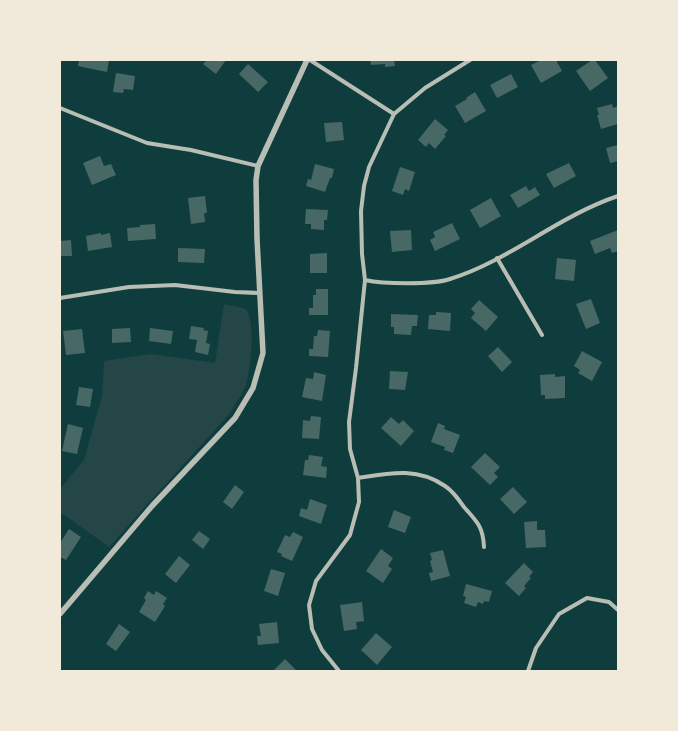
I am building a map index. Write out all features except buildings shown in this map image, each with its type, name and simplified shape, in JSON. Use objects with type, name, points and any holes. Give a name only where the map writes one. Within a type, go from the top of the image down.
[{"type":"street","points":[[60,614],[152,506],[236,418],[253,388],[263,353],[257,232],[256,180],[258,166],[307,60]]},
{"type":"street","points":[[310,60],[394,114]]},
{"type":"street","points":[[339,671],[322,650],[312,629],[309,605],[316,581],[350,535],[359,502],[358,478],[350,449],[349,422],[365,280],[362,254],[361,212],[364,186],[369,167],[394,114],[425,88],[470,60]]},
{"type":"street","points":[[60,108],[147,143],[191,150],[258,166]]},
{"type":"street","points":[[365,280],[375,282],[440,281],[450,279],[497,258],[564,220],[608,199],[618,196]]},
{"type":"street","points":[[497,258],[542,335]]},
{"type":"street","points":[[60,298],[129,287],[175,285],[259,294]]},
{"type":"street","points":[[358,478],[402,472],[416,474],[446,487],[458,499],[478,524],[483,534],[484,547]]},
{"type":"street","points":[[528,671],[536,648],[559,614],[587,598],[609,602],[618,610]]},
{"type":"shaded area","points":[[224,304],[243,308],[249,314],[252,335],[249,371],[245,388],[231,412],[109,547],[63,514],[60,515],[60,489],[84,460],[102,396],[104,361],[151,354],[215,363]]}]
